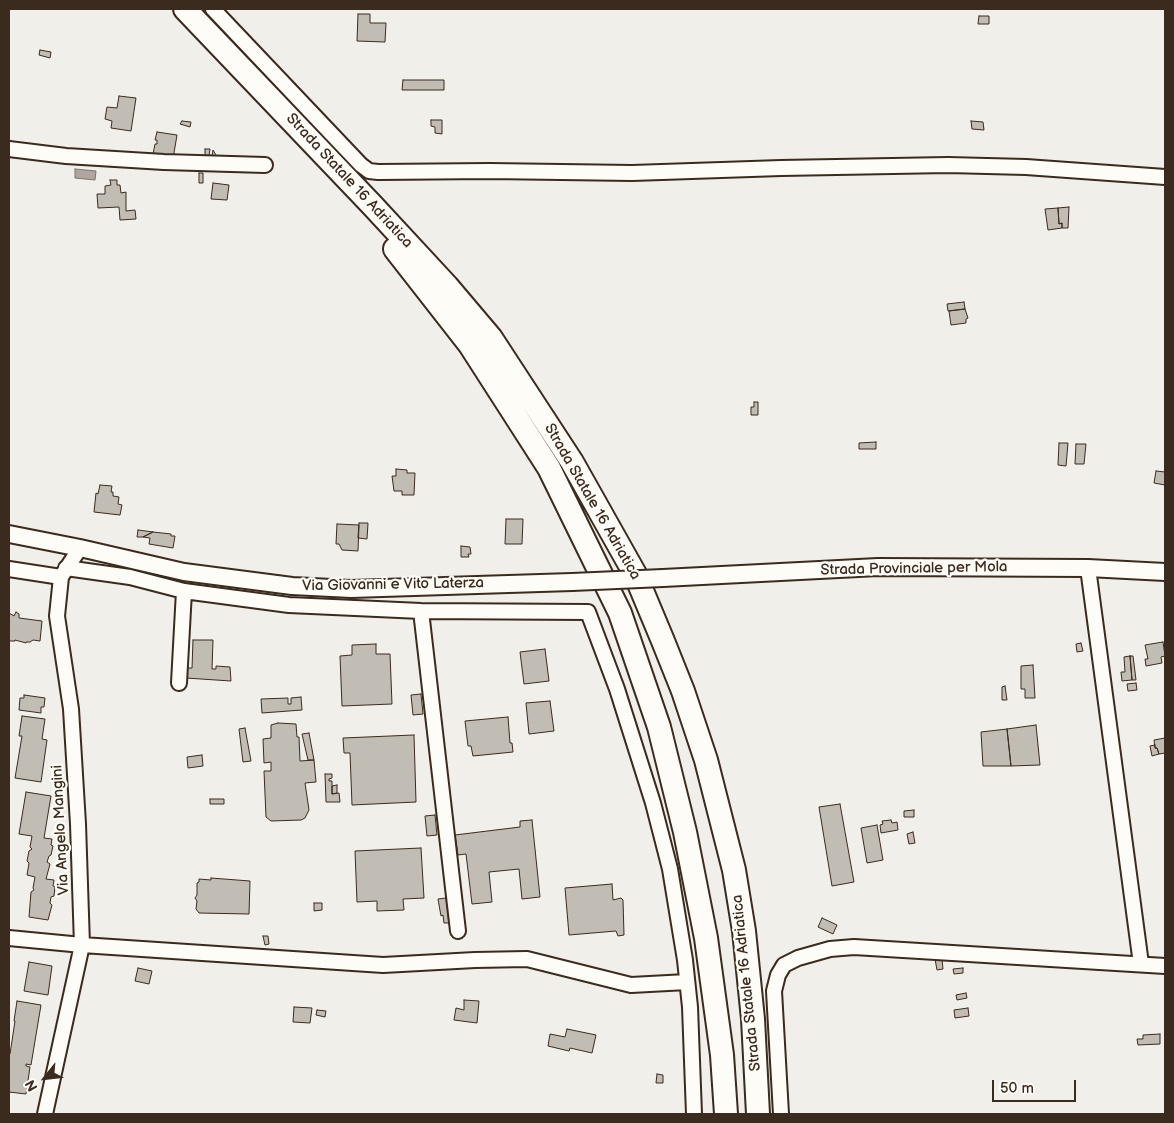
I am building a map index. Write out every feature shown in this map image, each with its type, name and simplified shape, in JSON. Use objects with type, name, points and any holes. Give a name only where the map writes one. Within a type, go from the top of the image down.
[{"type":"highway","name":"Strada Statale 16 Adriatica","points":[[167,9],[308,155],[393,247],[470,345],[549,468],[620,613],[658,727],[685,832],[706,938],[722,1055],[726,1114]]},
{"type":"highway","name":"Strada Statale 16 Adriatica","points":[[185,9],[372,205],[447,286],[490,338],[572,462],[634,574],[670,658],[703,751],[734,870],[744,931],[753,1019],[758,1114]]},
{"type":"street","points":[[213,9],[361,165],[369,171],[632,172],[948,165],[1026,167],[1165,177]]},
{"type":"street","points":[[9,149],[76,157],[266,165]]},
{"type":"street","name":"Via Giovanni e Vito Laterza","points":[[9,534],[184,572],[292,586],[351,589],[663,578]]},
{"type":"street","name":"Via Angelo Mangini","points":[[45,1114],[82,945],[78,824],[71,709],[57,616],[63,572],[80,548]]},
{"type":"street","name":"Strada Provinciale per Mola","points":[[663,578],[878,566],[1088,568],[1165,572]]},
{"type":"street","points":[[1088,568],[1142,964]]},
{"type":"street","points":[[9,569],[130,577],[184,591],[288,605],[421,610],[588,612],[617,689],[653,803],[670,869],[690,1007],[694,1114]]},
{"type":"street","points":[[179,683],[184,591]]},
{"type":"street","points":[[421,610],[458,931]]},
{"type":"street","points":[[9,938],[82,945],[383,965],[475,960],[528,960],[631,985],[687,982]]},
{"type":"street","points":[[781,1114],[774,991],[778,975],[784,965],[798,958],[830,948],[854,947],[1165,966]]},
{"type":"shaded area","points":[[75,169],[96,171],[95,180],[75,178]]},
{"type":"building","points":[[358,14],[370,14],[370,23],[386,23],[385,42],[357,41]]},
{"type":"building","points":[[979,16],[989,16],[989,24],[978,24]]},
{"type":"building","points":[[40,50],[51,52],[50,58],[39,55]]},
{"type":"building","points":[[403,80],[444,80],[444,90],[402,90]]},
{"type":"building","points":[[119,96],[136,98],[131,131],[111,128],[112,121],[105,119],[107,107],[117,108]]},
{"type":"building","points":[[431,120],[442,120],[442,134],[435,133],[435,127],[431,126]]},
{"type":"building","points":[[182,121],[191,122],[190,127],[180,124]]},
{"type":"building","points":[[971,121],[983,122],[984,130],[972,129]]},
{"type":"building","points":[[157,132],[177,135],[173,159],[150,158],[150,153],[153,154],[155,144],[157,144],[157,140],[155,140]]},
{"type":"building","points":[[205,149],[210,149],[209,156],[212,156],[213,150],[216,160],[205,160]]},
{"type":"building","points":[[199,173],[203,173],[203,183],[199,183]]},
{"type":"building","points":[[110,180],[117,180],[121,193],[126,192],[126,211],[135,210],[136,219],[120,220],[119,207],[98,208],[97,194],[105,194],[105,186],[111,185]]},
{"type":"building","points":[[213,183],[229,185],[227,200],[211,199]]},
{"type":"building","points":[[1069,207],[1068,228],[1062,228],[1062,223],[1059,224],[1058,208]]},
{"type":"building","points":[[1058,208],[1059,224],[1062,223],[1062,228],[1048,230],[1045,209]]},
{"type":"building","points":[[964,302],[965,309],[948,311],[947,304]]},
{"type":"building","points":[[965,309],[968,318],[966,323],[951,325],[949,311]]},
{"type":"building","points":[[754,402],[758,402],[758,415],[751,415],[751,407],[754,407]]},
{"type":"building","points":[[876,442],[876,449],[859,449],[859,443]]},
{"type":"building","points":[[1059,443],[1068,443],[1066,466],[1058,465]]},
{"type":"building","points":[[1076,444],[1086,444],[1084,464],[1075,464]]},
{"type":"building","points":[[396,469],[407,470],[407,473],[415,473],[414,495],[402,495],[402,491],[394,491],[392,476],[396,476]]},
{"type":"building","points":[[1156,471],[1165,472],[1165,485],[1154,483]]},
{"type":"building","points":[[100,485],[112,486],[111,492],[113,492],[113,496],[119,497],[118,504],[122,505],[120,515],[94,512],[96,493],[98,494]]},
{"type":"building","points":[[506,519],[523,519],[522,544],[505,544]]},
{"type":"building","points":[[359,523],[368,523],[367,539],[358,538]]},
{"type":"building","points":[[337,524],[359,525],[358,551],[342,550],[339,544],[336,544]]},
{"type":"building","points":[[138,530],[153,532],[143,537],[137,537]]},
{"type":"building","points":[[153,532],[175,536],[173,548],[149,544],[150,538],[143,537]]},
{"type":"building","points":[[461,546],[470,547],[471,554],[468,554],[469,557],[461,557]]},
{"type":"building","points":[[16,612],[19,614],[19,618],[42,621],[40,641],[33,640],[26,643],[15,640],[9,641],[9,613],[14,616]]},
{"type":"building","points":[[193,640],[213,640],[212,669],[216,669],[216,666],[230,667],[231,681],[186,678],[186,668],[192,668]]},
{"type":"building","points":[[1163,642],[1165,656],[1161,657],[1162,663],[1146,666],[1145,659],[1148,659],[1145,645]]},
{"type":"building","points":[[1081,643],[1083,651],[1077,652],[1076,644]]},
{"type":"building","points":[[376,644],[376,654],[390,654],[392,704],[342,706],[340,656],[352,655],[352,645]]},
{"type":"building","points":[[545,649],[549,681],[524,684],[520,652]]},
{"type":"building","points":[[1130,656],[1133,656],[1136,680],[1132,680]]},
{"type":"building","points":[[1130,656],[1132,680],[1122,681],[1121,672],[1125,672],[1124,657]]},
{"type":"building","points":[[1033,665],[1035,698],[1025,698],[1025,689],[1021,689],[1021,666]]},
{"type":"building","points":[[1136,683],[1137,690],[1128,691],[1127,684]]},
{"type":"building","points":[[1005,686],[1007,700],[1002,700],[1002,687]]},
{"type":"building","points":[[421,694],[423,714],[413,715],[411,695]]},
{"type":"building","points":[[24,695],[45,698],[44,707],[41,707],[41,713],[19,710],[20,698],[24,698]]},
{"type":"building","points":[[301,697],[302,710],[262,713],[261,699],[288,698],[288,704],[291,704],[291,698]]},
{"type":"building","points":[[550,701],[554,731],[529,734],[526,703]]},
{"type":"building","points":[[22,716],[45,719],[42,739],[47,740],[41,782],[15,778],[22,736],[19,736]]},
{"type":"building","points":[[508,717],[510,743],[512,743],[513,752],[473,756],[471,746],[468,746],[465,721]]},
{"type":"building","points":[[278,723],[296,724],[297,737],[299,737],[300,761],[314,760],[316,782],[305,783],[309,810],[305,818],[301,820],[271,821],[266,817],[264,771],[271,771],[271,762],[264,763],[263,739],[271,738],[271,725]]},
{"type":"building","points":[[1036,725],[1040,765],[1011,766],[1007,729]]},
{"type":"building","points":[[245,728],[251,761],[243,762],[239,729]]},
{"type":"building","points":[[1007,729],[1011,766],[983,766],[981,732]]},
{"type":"building","points":[[309,733],[314,760],[308,760],[302,734]]},
{"type":"building","points":[[414,735],[416,802],[352,805],[350,753],[344,753],[343,738]]},
{"type":"building","points":[[1165,738],[1165,753],[1159,754],[1157,748],[1155,748],[1154,740]]},
{"type":"building","points":[[1155,745],[1159,754],[1152,756],[1150,746]]},
{"type":"building","points":[[202,755],[203,766],[188,768],[187,757]]},
{"type":"building","points":[[325,774],[332,774],[332,778],[329,781],[332,781],[332,794],[339,793],[340,802],[326,802]]},
{"type":"building","points":[[337,785],[337,793],[332,794],[332,786]]},
{"type":"building","points":[[26,792],[51,796],[44,838],[52,839],[51,845],[53,846],[47,862],[50,864],[46,879],[54,880],[53,886],[55,887],[54,896],[51,897],[50,903],[52,905],[48,920],[29,917],[31,892],[34,890],[35,877],[27,875],[29,863],[27,861],[29,851],[32,849],[30,847],[32,836],[19,834]]},
{"type":"building","points":[[210,799],[224,799],[224,804],[210,804]]},
{"type":"building","points":[[840,804],[854,882],[832,886],[819,807]]},
{"type":"building","points":[[914,810],[914,817],[904,817],[904,811]]},
{"type":"building","points":[[435,815],[437,835],[427,836],[425,816]]},
{"type":"building","points":[[532,820],[540,897],[522,899],[519,869],[489,872],[492,902],[472,904],[466,854],[458,855],[455,835],[520,827],[520,821]]},
{"type":"building","points":[[891,820],[892,823],[897,822],[898,830],[881,833],[880,825],[883,824],[882,821]]},
{"type":"building","points":[[877,825],[883,860],[867,863],[861,828]]},
{"type":"building","points":[[913,832],[915,843],[909,844],[907,834]]},
{"type":"building","points":[[421,848],[424,898],[403,899],[404,910],[377,911],[377,901],[357,902],[355,851]]},
{"type":"building","points":[[211,878],[250,881],[249,914],[199,913],[196,909],[197,901],[195,898],[197,895],[197,883],[199,879],[211,880]]},
{"type":"building","points":[[612,884],[613,900],[621,898],[623,900],[624,935],[618,936],[616,931],[569,935],[565,888]]},
{"type":"building","points":[[446,898],[449,923],[444,923],[438,899]]},
{"type":"building","points":[[314,903],[322,903],[322,910],[314,911]]},
{"type":"building","points":[[822,918],[837,925],[833,934],[818,927]]},
{"type":"building","points":[[263,936],[268,936],[269,944],[265,945]]},
{"type":"building","points":[[935,959],[942,959],[943,969],[937,970]]},
{"type":"building","points":[[29,962],[52,966],[48,995],[24,991]]},
{"type":"building","points":[[138,968],[152,971],[149,984],[135,981]]},
{"type":"building","points":[[963,968],[963,973],[954,974],[953,969]]},
{"type":"building","points":[[966,993],[967,998],[957,1000],[956,995]]},
{"type":"building","points":[[464,1000],[479,1001],[477,1023],[454,1020],[456,1008],[464,1010]]},
{"type":"building","points":[[17,1001],[41,1005],[31,1065],[26,1064],[26,1066],[30,1067],[26,1094],[9,1092],[9,1053]]},
{"type":"building","points":[[294,1007],[312,1008],[310,1023],[293,1022]]},
{"type":"building","points":[[968,1008],[969,1016],[955,1018],[954,1010]]},
{"type":"building","points":[[317,1010],[326,1011],[325,1017],[316,1015]]},
{"type":"building","points":[[567,1029],[596,1035],[592,1053],[570,1048],[569,1051],[548,1046],[550,1034],[565,1037]]},
{"type":"building","points":[[1160,1034],[1160,1044],[1138,1045],[1137,1039],[1143,1039],[1143,1035]]},
{"type":"building","points":[[657,1074],[663,1075],[663,1083],[656,1083]]}]
